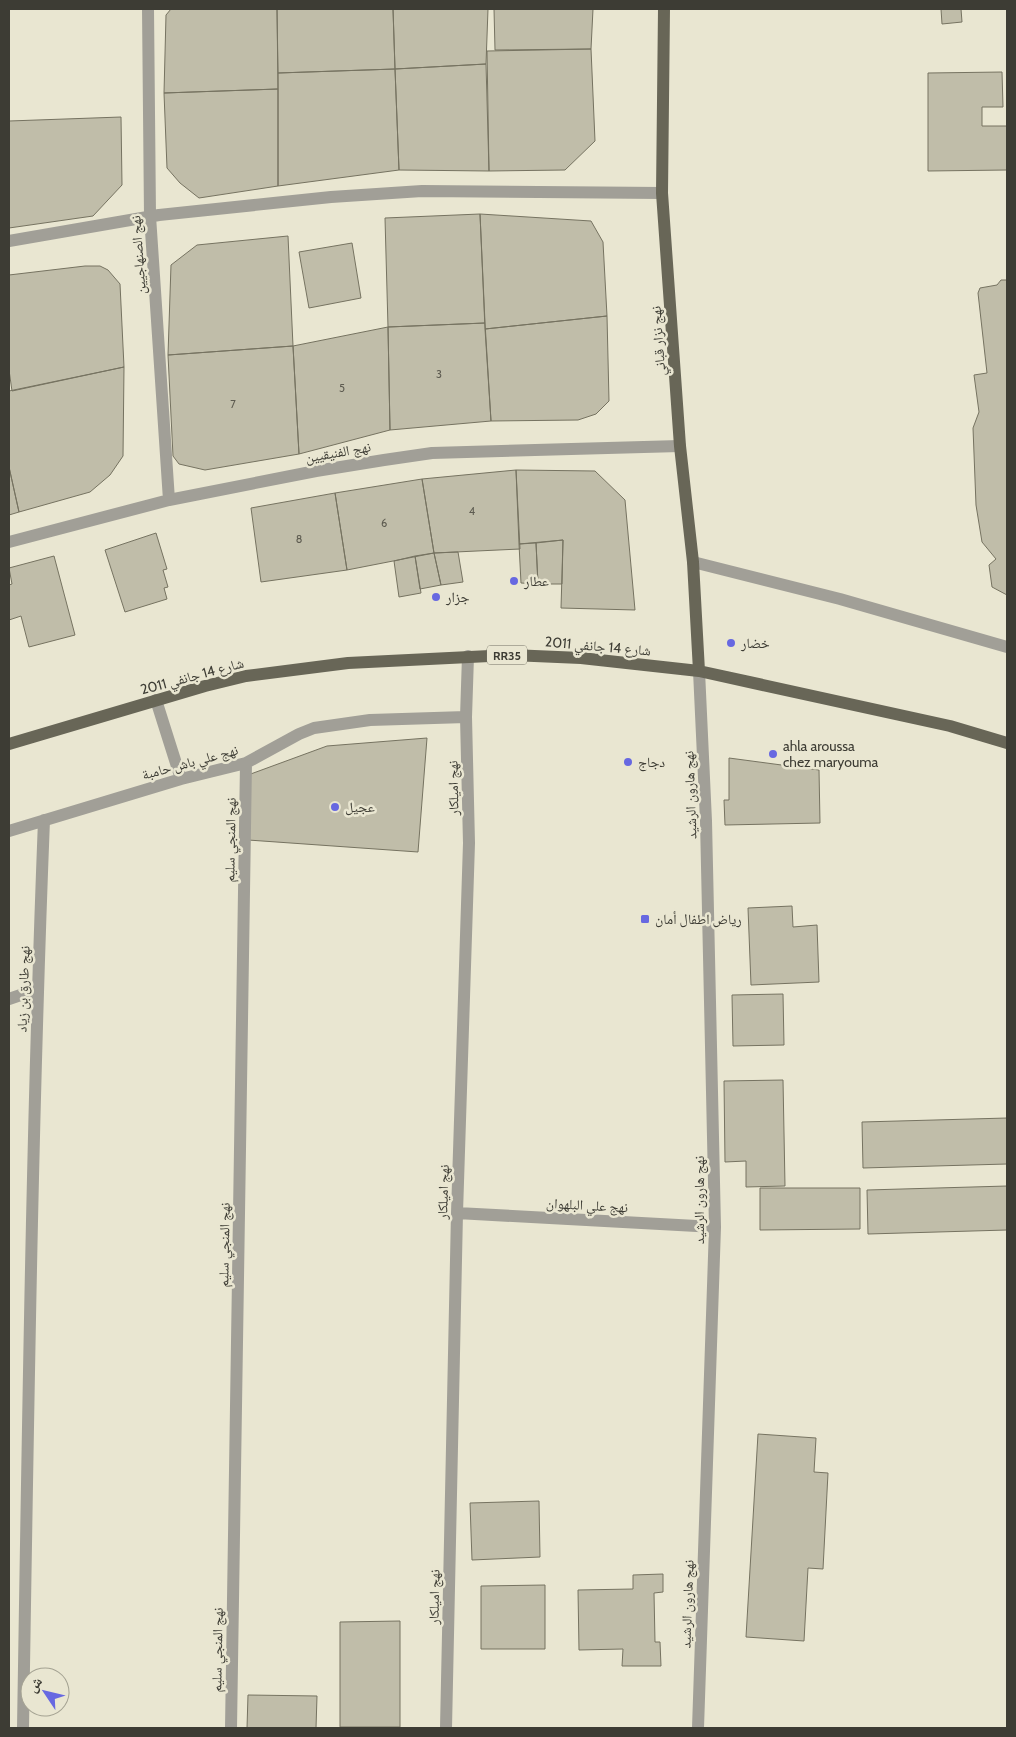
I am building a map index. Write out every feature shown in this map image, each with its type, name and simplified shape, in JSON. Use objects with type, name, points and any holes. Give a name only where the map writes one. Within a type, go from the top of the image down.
[{"type":"main road","name":"نهج نزار قباني","points":[[664,9],[662,193],[680,446],[693,562],[699,671]]},
{"type":"main road","name":"شارع 14 جانفي 2011","points":[[9,744],[156,700],[246,676],[348,663],[511,655],[581,658],[699,671],[950,726],[1007,743]]},
{"type":"street","name":"نهج الصنهاجيين","points":[[148,9],[150,216],[169,500]]},
{"type":"street","points":[[9,241],[150,216],[330,197],[422,191],[662,193]]},
{"type":"street","name":"نهج الفنيقيين","points":[[9,542],[169,500],[316,470],[432,453],[680,446]]},
{"type":"street","points":[[693,562],[840,599],[1007,647]]},
{"type":"street","name":"نهج اميلكار","points":[[446,1728],[469,843],[466,717],[468,656]]},
{"type":"street","name":"نهج هارون الرشيد","points":[[698,1728],[714,1227],[707,839],[699,671]]},
{"type":"street","points":[[156,700],[181,780]]},
{"type":"street","name":"نهج علي باش حامبة","points":[[9,831],[181,780],[246,763],[299,734],[314,728],[370,720],[466,717]]},
{"type":"street","name":"نهج المنجي سليم","points":[[231,1728],[246,763]]},
{"type":"street","name":"نهج طارق بن زياد","points":[[23,1728],[29,1332],[44,820]]},
{"type":"street","points":[[9,999],[38,989]]},
{"type":"street","name":"نهج علي البلهوان","points":[[458,1213],[714,1227]]},
{"type":"building","points":[[171,9],[277,9],[278,89],[164,93],[166,15]]},
{"type":"building","points":[[277,9],[393,9],[395,69],[278,73]]},
{"type":"building","points":[[393,9],[488,9],[486,64],[395,69]]},
{"type":"building","points":[[494,9],[593,9],[591,49],[495,50]]},
{"type":"building","points":[[941,9],[961,9],[962,22],[942,24]]},
{"type":"building","points":[[591,49],[595,141],[565,170],[489,171],[487,51]]},
{"type":"building","points":[[486,64],[489,171],[399,170],[395,69]]},
{"type":"building","points":[[395,69],[399,170],[278,186],[278,73]]},
{"type":"building","points":[[1002,72],[1003,107],[982,107],[982,126],[1007,126],[1007,170],[928,171],[928,73]]},
{"type":"building","points":[[278,89],[278,186],[199,198],[180,183],[167,168],[164,93]]},
{"type":"building","points":[[121,117],[122,185],[93,216],[9,228],[9,121]]},
{"type":"building","points":[[480,214],[591,221],[603,242],[607,316],[485,329]]},
{"type":"building","points":[[480,214],[485,323],[388,327],[385,218]]},
{"type":"building","points":[[288,236],[293,346],[168,355],[171,265],[197,245]]},
{"type":"building","points":[[352,243],[361,298],[309,308],[299,252]]},
{"type":"building","points":[[100,266],[108,270],[120,284],[124,367],[12,391],[9,370],[9,275]]},
{"type":"building","points":[[1001,280],[1007,280],[1007,595],[992,587],[989,565],[996,559],[982,542],[976,505],[973,428],[979,412],[974,375],[987,373],[978,293],[980,288],[997,285]]},
{"type":"building","points":[[607,316],[609,401],[596,414],[578,420],[491,421],[485,329]]},
{"type":"building","points":[[485,323],[491,421],[390,430],[388,327]]},
{"type":"building","points":[[388,327],[390,430],[299,454],[293,346]]},
{"type":"building","points":[[293,346],[299,454],[205,470],[179,464],[173,456],[168,355]]},
{"type":"building","points":[[124,367],[123,456],[110,475],[90,492],[19,512],[9,467],[9,391]]},
{"type":"building","points":[[9,467],[19,512],[9,515]]},
{"type":"building","points":[[516,470],[520,549],[434,553],[422,479]]},
{"type":"building","points":[[516,470],[595,471],[625,500],[635,610],[561,608],[563,540],[519,544]]},
{"type":"building","points":[[422,479],[434,553],[347,570],[335,493]]},
{"type":"building","points":[[335,493],[347,570],[261,582],[251,508]]},
{"type":"building","points":[[156,533],[167,569],[163,570],[168,587],[164,588],[167,599],[125,612],[105,550]]},
{"type":"building","points":[[563,540],[562,584],[538,584],[536,543]]},
{"type":"building","points":[[536,543],[538,584],[521,583],[519,544]]},
{"type":"building","points":[[458,552],[463,582],[441,585],[434,553]]},
{"type":"building","points":[[434,553],[441,585],[420,589],[415,556]]},
{"type":"building","points":[[54,556],[75,635],[29,647],[21,616],[9,620],[9,585],[12,584],[9,568]]},
{"type":"building","points":[[415,556],[421,593],[399,597],[394,561]]},
{"type":"building","name":"عجيل","points":[[427,738],[418,852],[248,840],[248,775],[327,746]]},
{"type":"building","points":[[729,758],[819,770],[820,823],[725,825],[724,800],[729,800]]},
{"type":"building","points":[[792,906],[793,927],[817,925],[819,982],[751,985],[748,908]]},
{"type":"building","points":[[783,994],[784,1045],[733,1046],[732,995]]},
{"type":"building","points":[[783,1080],[785,1186],[746,1187],[746,1161],[725,1162],[724,1081]]},
{"type":"building","points":[[1007,1118],[1007,1164],[863,1168],[862,1122]]},
{"type":"building","points":[[1007,1186],[1007,1230],[868,1234],[867,1190]]},
{"type":"building","points":[[760,1188],[860,1188],[860,1229],[760,1230]]},
{"type":"building","points":[[758,1434],[816,1438],[814,1472],[828,1473],[823,1569],[808,1568],[804,1641],[746,1637]]},
{"type":"building","points":[[539,1501],[540,1557],[472,1560],[470,1503]]},
{"type":"building","points":[[663,1574],[663,1592],[654,1593],[655,1642],[660,1642],[661,1666],[622,1666],[623,1649],[579,1650],[578,1590],[633,1589],[633,1575]]},
{"type":"building","points":[[545,1585],[545,1649],[481,1649],[481,1586]]},
{"type":"building","points":[[400,1621],[400,1727],[340,1727],[340,1622]]},
{"type":"building","points":[[248,1695],[317,1696],[316,1728],[247,1728]]},
{"type":"place","name":"عطار","points":[[514,581]]},
{"type":"place","name":"جزار","points":[[436,597]]},
{"type":"place","name":"خضار","points":[[731,643]]},
{"type":"place","name":"ahla aroussa chez maryouma","points":[[773,754]]},
{"type":"place","name":"دجاج","points":[[628,762]]},
{"type":"place","name":"عجيل","points":[[335,807]]},
{"type":"place","name":"رياض اطفال أمان","points":[[645,919]]}]
